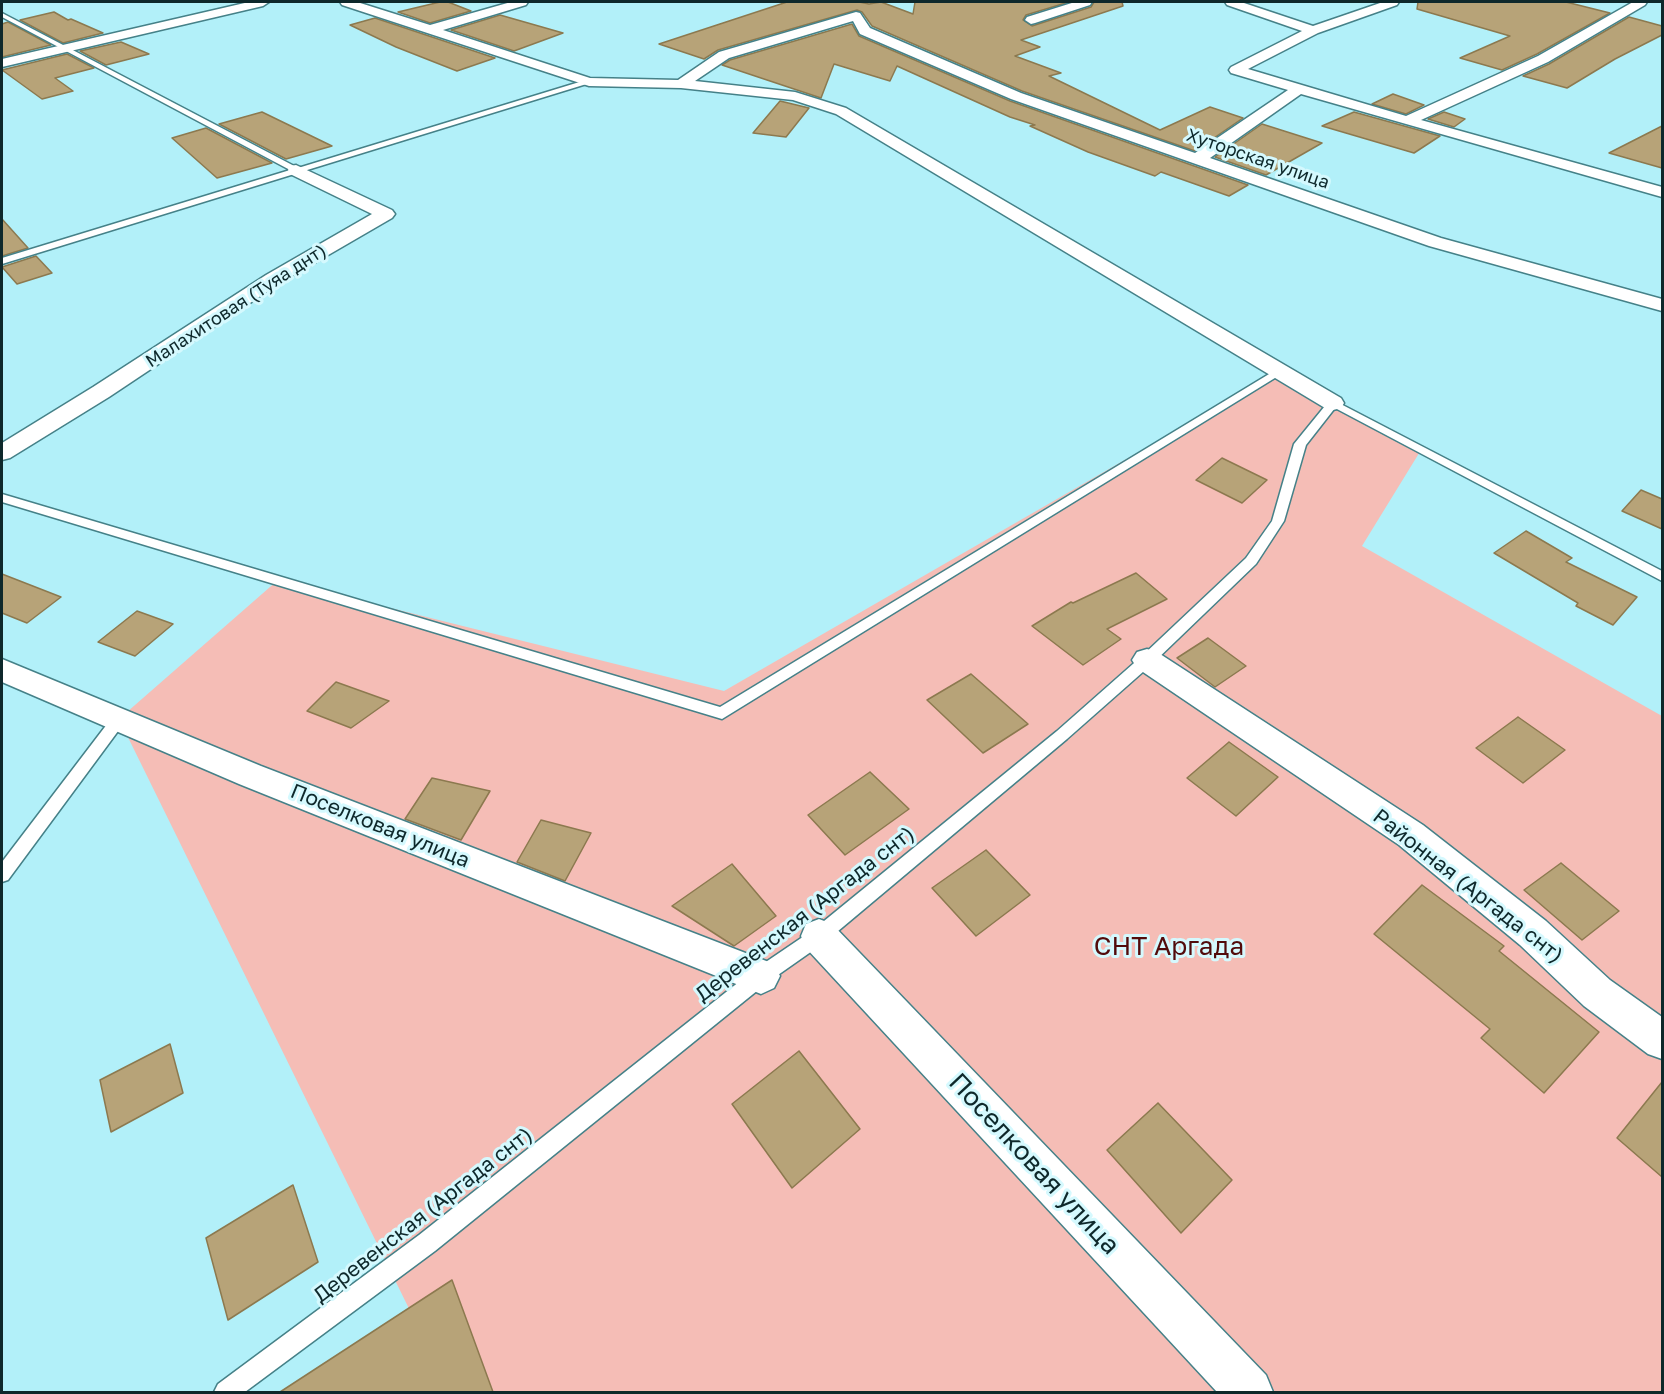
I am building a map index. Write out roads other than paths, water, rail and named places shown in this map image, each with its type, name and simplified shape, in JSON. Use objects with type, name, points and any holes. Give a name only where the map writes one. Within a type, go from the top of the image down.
[{"type":"street","points":[[2,63],[263,2]]},
{"type":"street","points":[[346,2],[432,28],[589,82],[681,84],[795,96],[841,111],[1333,404]]},
{"type":"street","points":[[432,28],[522,2]]},
{"type":"street","points":[[1031,20],[1086,2]]},
{"type":"street","points":[[1231,2],[1313,30]]},
{"type":"street","points":[[1393,2],[1313,30],[1236,70],[1407,121],[1662,192]]},
{"type":"street","points":[[1407,121],[1543,59],[1641,2]]},
{"type":"street","name":"Хуторская улица","points":[[836,6],[856,16],[865,31],[1016,96],[1435,242],[1662,305]]},
{"type":"street","points":[[681,84],[724,55],[856,16]]},
{"type":"street","points":[[1198,158],[1299,88]]},
{"type":"street","name":"Малахитовая (Туяа днт)","points":[[2,453],[101,392],[273,279],[386,214],[296,170]]},
{"type":"street","name":"Районная (Аргада снт)","points":[[1147,660],[1411,835],[1533,933],[1597,993],[1662,1040]]},
{"type":"street","name":"Поселковая улица","points":[[2,670],[250,775],[761,976]]},
{"type":"street","name":"Поселковая улица","points":[[819,936],[1249,1392]]},
{"type":"lane","points":[[2,15],[296,170]]},
{"type":"lane","points":[[2,261],[589,82]]},
{"type":"lane","points":[[2,498],[722,713],[1279,371]]},
{"type":"lane","points":[[1333,404],[1662,576]]},
{"type":"lane","name":"Деревенская (Аргада снт)","points":[[225,1392],[427,1243],[761,976],[819,936],[1062,735],[1147,660],[1251,561],[1278,521],[1300,444],[1333,404]]},
{"type":"lane","points":[[2,875],[118,719]]},
{"type":"park label","name":"СНТ Аргада","points":[[1169,947]]}]
